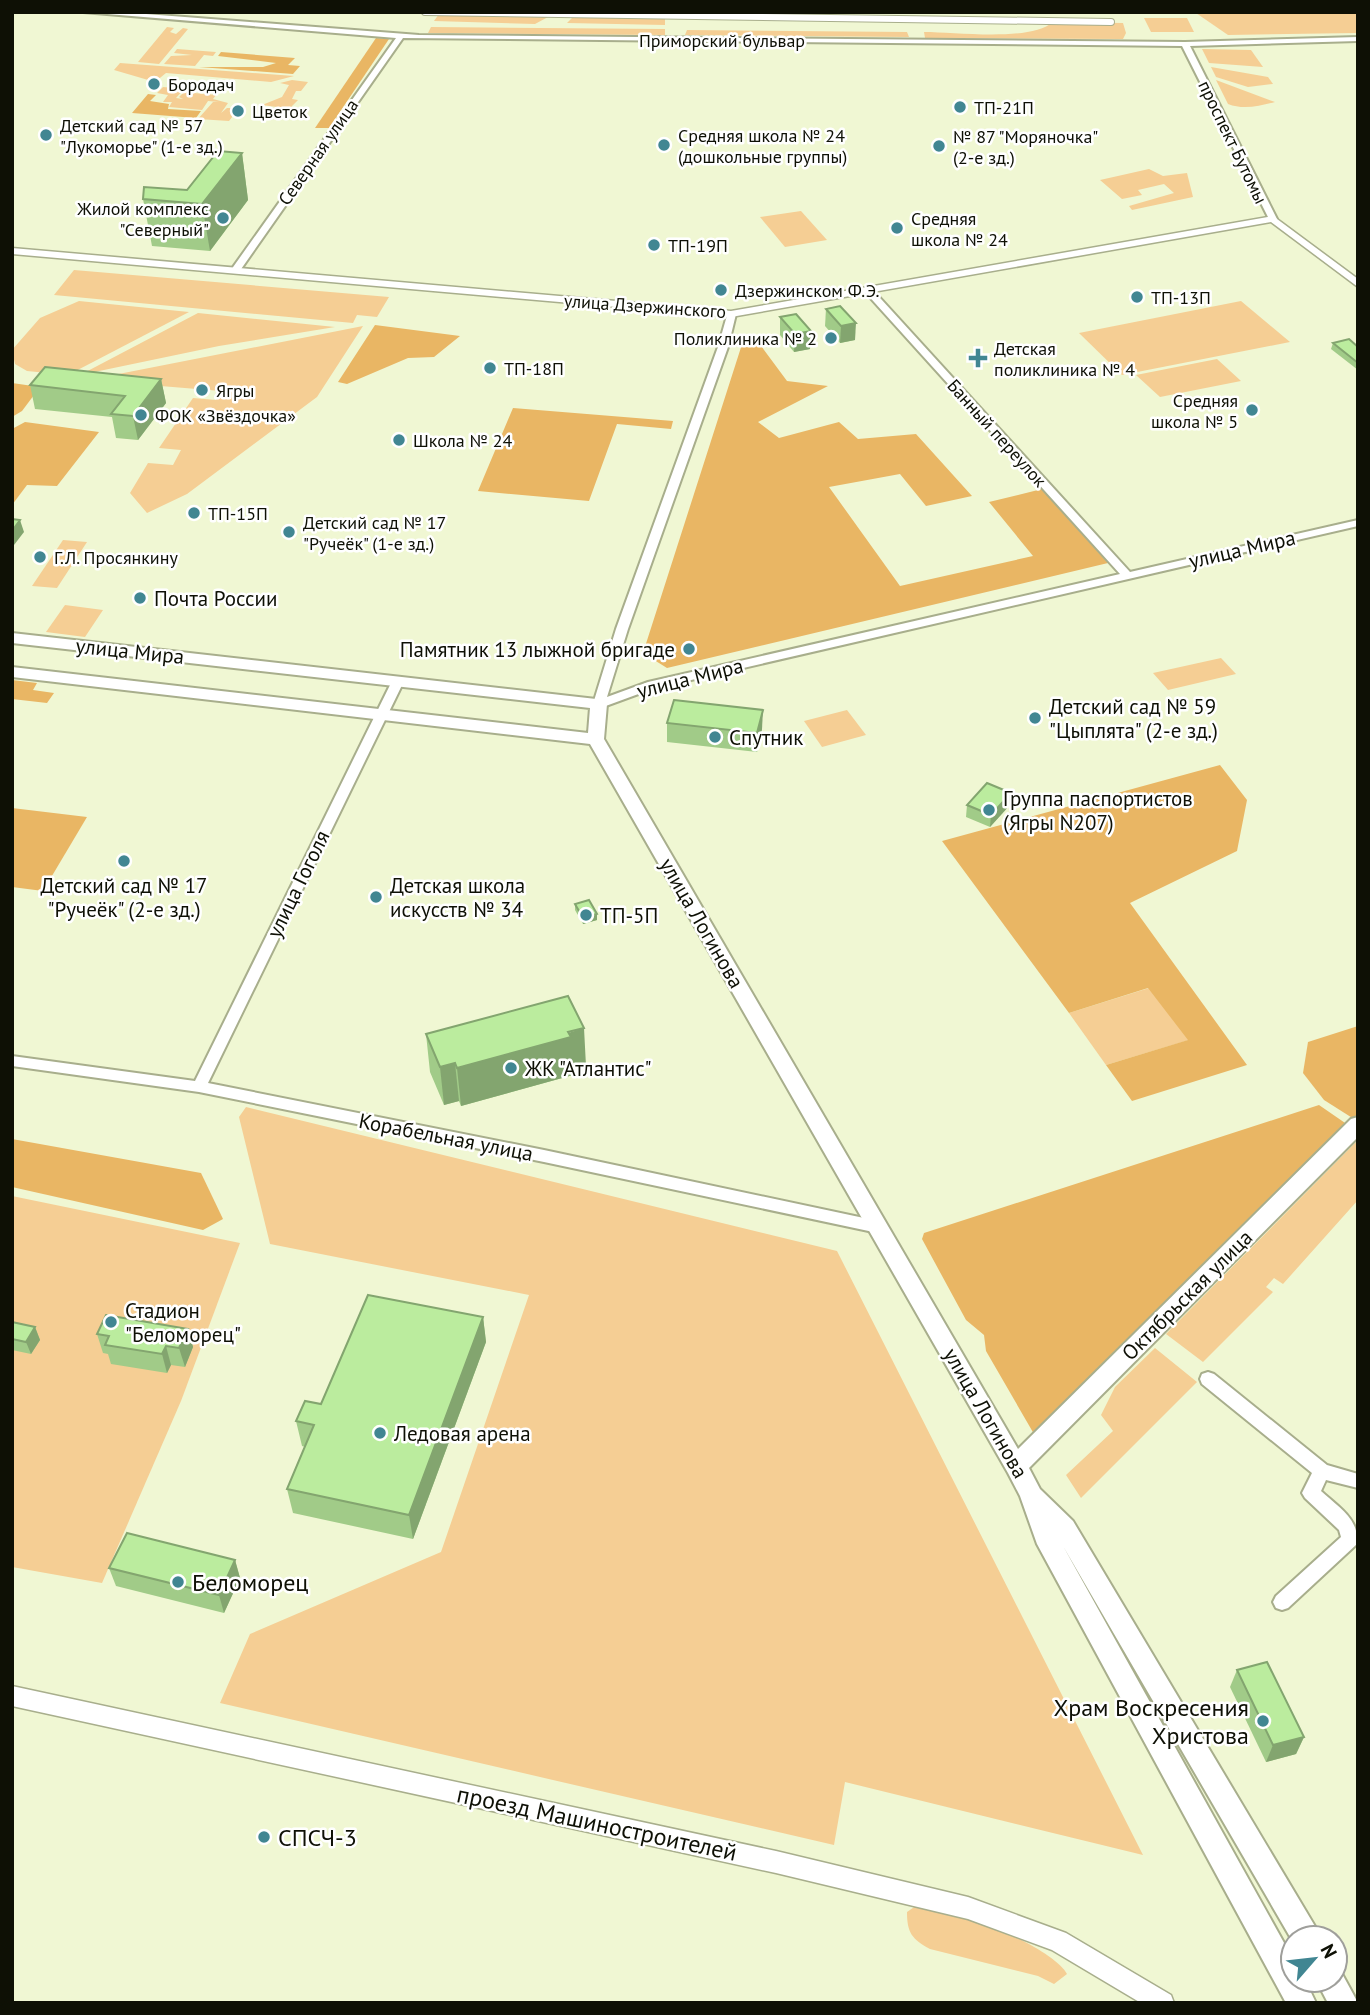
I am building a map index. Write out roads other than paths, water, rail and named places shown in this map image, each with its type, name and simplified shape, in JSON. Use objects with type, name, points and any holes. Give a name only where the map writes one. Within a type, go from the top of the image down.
[{"type":"main road","name":"улица Мира","points":[[12,638],[599,704]]},
{"type":"main road","name":"улица Мира","points":[[12,672],[596,739]]},
{"type":"main road","points":[[596,739],[599,704]]},
{"type":"main road","name":"улица Логинова","points":[[596,739],[1016,1466],[1031,1494],[1045,1537],[1302,2003]]},
{"type":"main road","name":"Октябрьская улица","points":[[1016,1466],[1358,1124]]},
{"type":"main road","name":"улица Логинова","points":[[1031,1494],[1065,1528],[1298,1924]]},
{"type":"street","name":"Приморский бульвар","points":[[87,12],[401,36],[1185,44],[1358,39]]},
{"type":"street","points":[[425,12],[1111,22]]},
{"type":"street","name":"Северная улица","points":[[236,270],[401,36]]},
{"type":"street","name":"проспект Бутомы","points":[[1185,44],[1273,219],[1358,284]]},
{"type":"street","name":"улица Дзержинского","points":[[12,251],[732,314],[1273,219]]},
{"type":"street","name":"Банный переулок","points":[[868,290],[1127,575]]},
{"type":"street","points":[[599,704],[622,629],[723,347],[732,314]]},
{"type":"street","name":"улица Мира","points":[[599,704],[649,687],[1358,523]]},
{"type":"street","name":"улица Гоголя","points":[[198,1087],[398,681]]},
{"type":"street","name":"Корабельная улица","points":[[12,1061],[198,1087],[544,1156],[878,1227]]},
{"type":"street","points":[[1208,1379],[1322,1471],[1358,1481]]},
{"type":"street","points":[[1282,1602],[1351,1539],[1346,1525],[1311,1493],[1322,1471]]},
{"type":"street","name":"проезд Машиностроителей","points":[[12,1696],[788,1865],[968,1908],[1058,1941],[1163,2003]]},
{"type":"place","name":"Бородач","points":[[154,84]]},
{"type":"place","name":"ТП-21П","points":[[960,107]]},
{"type":"place","name":"Цветок","points":[[238,111]]},
{"type":"place","name":"Детский сад № 57 \"Лукоморье\" (1-е зд.)","points":[[46,135]]},
{"type":"place","name":"Средняя школа № 24 (дошкольные группы)","points":[[664,145]]},
{"type":"place","name":"№ 87 \"Моряночка\" (2-е зд.)","points":[[939,146]]},
{"type":"place","name":"Жилой комплекс \"Северный\"","points":[[223,218]]},
{"type":"place","name":"Средняя школа № 24","points":[[897,228]]},
{"type":"place","name":"ТП-19П","points":[[654,245]]},
{"type":"place","name":"Дзержинском Ф.Э.","points":[[721,290]]},
{"type":"place","name":"ТП-13П","points":[[1137,297]]},
{"type":"place","name":"Поликлиника № 2","points":[[831,338]]},
{"type":"place","name":"Детская поликлиника № 4","points":[[978,358]]},
{"type":"place","name":"ТП-18П","points":[[490,368]]},
{"type":"place","name":"Ягры","points":[[202,390]]},
{"type":"place","name":"Средняя школа № 5","points":[[1252,410]]},
{"type":"place","name":"ФОК «Звёздочка»","points":[[141,415]]},
{"type":"place","name":"Школа № 24","points":[[399,440]]},
{"type":"place","name":"ТП-15П","points":[[194,513]]},
{"type":"place","name":"Детский сад № 17 \"Ручеёк\" (1-е зд.)","points":[[289,532]]},
{"type":"place","name":"Г.Л. Просянкину","points":[[40,557]]},
{"type":"place","name":"Почта России","points":[[140,598]]},
{"type":"place","name":"Памятник 13 лыжной бригаде","points":[[689,649]]},
{"type":"place","name":"Детский сад № 59 \"Цыплята\" (2-е зд.)","points":[[1035,718]]},
{"type":"place","name":"Спутник","points":[[715,737]]},
{"type":"place","name":"Группа паспортистов (Ягры N207)","points":[[989,810]]},
{"type":"place","name":"Детский сад № 17 \"Ручеёк\" (2-е зд.)","points":[[124,861]]},
{"type":"place","name":"Детская школа искусств № 34","points":[[376,897]]},
{"type":"place","name":"ТП-5П","points":[[586,915]]},
{"type":"place","name":"ЖК \"Атлантис\"","points":[[511,1068]]},
{"type":"place","name":"Стадион \"Беломорец\"","points":[[111,1322]]},
{"type":"place","name":"Ледовая арена","points":[[380,1433]]},
{"type":"place","name":"Беломорец","points":[[178,1582]]},
{"type":"place","name":"Храм Воскресения Христова","points":[[1263,1721]]},
{"type":"place","name":"СПСЧ-3","points":[[264,1837]]}]
